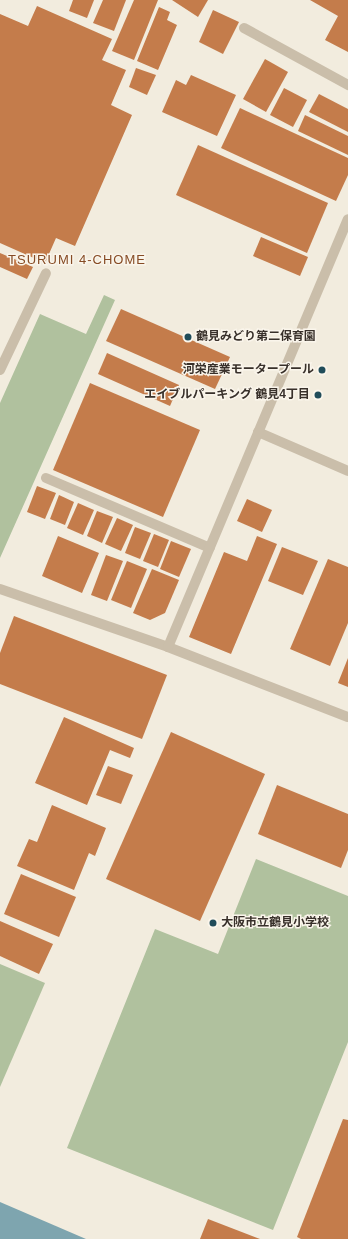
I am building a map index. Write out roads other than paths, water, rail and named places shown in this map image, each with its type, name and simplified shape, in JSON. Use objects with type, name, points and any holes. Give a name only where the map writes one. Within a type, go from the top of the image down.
[{"type":"street","points":[[244,28],[348,85]]},
{"type":"street","points":[[168,647],[348,219]]},
{"type":"street","points":[[0,370],[46,273]]},
{"type":"street","points":[[258,432],[348,470]]},
{"type":"street","points":[[46,478],[210,548]]},
{"type":"street","points":[[1,591],[168,647],[348,717]]},
{"type":"water","points":[[0,1202],[86,1239],[0,1239]]},
{"type":"place","name":"鶴見みどり第二保育園","points":[[188,337]]},
{"type":"place","name":"河栄産業モータープール","points":[[322,370]]},
{"type":"place","name":"エイブルパーキング 鶴見4丁目","points":[[318,395]]},
{"type":"place","name":"大阪市立鶴見小学校","points":[[213,923]]},
{"type":"district","name":"TSURUMI 4-CHOME","points":[[77,260]]}]
